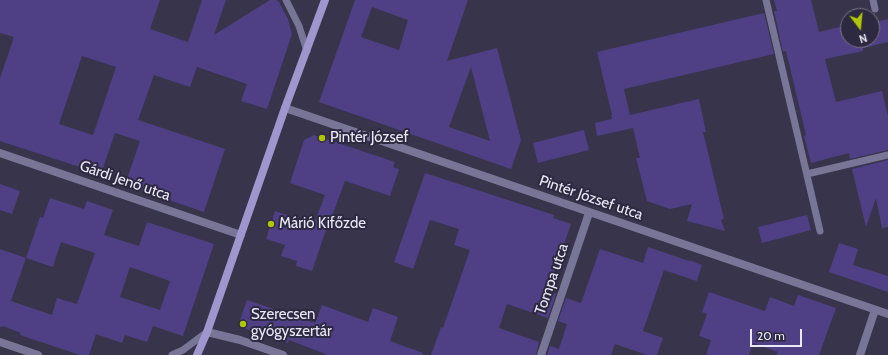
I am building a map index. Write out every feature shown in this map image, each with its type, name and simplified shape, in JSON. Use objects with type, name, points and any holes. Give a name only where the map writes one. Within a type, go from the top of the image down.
[{"type":"main road","points":[[197,355],[207,332],[285,108],[325,0]]},
{"type":"street","name":"Pintér József utca","points":[[285,108],[888,314]]},
{"type":"street","name":"Gárdi Jenő utca","points":[[0,153],[241,235]]},
{"type":"street","name":"Tompa utca","points":[[541,355],[589,213]]},
{"type":"street","points":[[860,355],[875,310]]},
{"type":"street","points":[[207,332],[240,340],[283,355]]},
{"type":"street","points":[[0,342],[38,355]]},
{"type":"lane","points":[[286,0],[299,26],[307,50]]},
{"type":"lane","points":[[766,0],[820,231]]},
{"type":"lane","points":[[807,174],[888,156]]},
{"type":"lane","points":[[172,355],[183,350],[207,332]]},
{"type":"building","points":[[0,0],[160,0],[150,29],[188,42],[202,0],[226,0],[214,35],[270,0],[276,0],[279,2],[288,19],[292,34],[267,109],[241,101],[247,84],[197,67],[190,87],[154,75],[138,120],[225,149],[204,212],[125,185],[140,141],[115,133],[101,174],[0,141],[0,78],[14,37],[0,33]],"holes":[[[82,56],[116,67],[93,135],[59,124]]]},
{"type":"building","points":[[355,0],[468,0],[447,61],[497,48],[521,140],[511,169],[319,102]],"holes":[[[372,7],[408,20],[399,50],[361,37]],[[471,67],[490,141],[449,127]]]},
{"type":"building","points":[[774,0],[811,0],[819,32],[840,27],[840,48],[863,48],[863,51],[825,59],[836,102],[882,91],[888,116],[888,150],[850,159],[849,153],[811,163],[804,136],[806,135],[786,51],[783,52],[774,11],[777,11]]},
{"type":"building","points":[[764,13],[774,54],[624,89],[630,115],[699,99],[706,132],[703,132],[724,219],[721,220],[725,231],[687,221],[692,204],[670,209],[647,201],[636,158],[640,158],[633,128],[597,136],[595,123],[612,119],[612,115],[597,52]]},
{"type":"building","points":[[888,19],[888,42],[880,44],[880,21]]},
{"type":"building","points":[[584,130],[589,150],[538,163],[533,143]]},
{"type":"building","points":[[314,135],[395,162],[393,167],[399,169],[390,196],[345,181],[312,271],[296,266],[297,261],[281,256],[285,245],[266,239],[275,211],[314,224],[325,195],[290,183],[304,140]]},
{"type":"building","points":[[888,160],[888,227],[882,228],[876,198],[866,227],[852,169]]},
{"type":"building","points":[[425,173],[554,215],[553,218],[571,224],[549,287],[554,288],[552,293],[556,294],[548,318],[507,304],[499,328],[539,342],[536,355],[431,355],[441,327],[443,328],[470,250],[454,245],[459,229],[430,220],[413,269],[394,262]]},
{"type":"building","points":[[0,184],[20,191],[12,214],[0,210]]},
{"type":"building","points":[[50,198],[84,209],[87,201],[113,210],[104,235],[139,246],[147,222],[214,244],[183,336],[153,326],[147,342],[125,335],[122,343],[96,334],[89,355],[80,355],[20,335],[21,333],[3,326],[0,327],[0,249],[26,258],[40,217],[43,218]],"holes":[[[61,242],[95,253],[77,304],[57,298],[52,315],[11,301],[26,258],[53,267]],[[130,267],[170,281],[160,310],[120,297]]]},
{"type":"building","points":[[807,215],[811,230],[762,243],[758,227]]},
{"type":"building","points":[[839,243],[858,249],[853,265],[888,276],[888,292],[829,272]]},
{"type":"building","points":[[648,247],[702,265],[697,281],[664,270],[643,331],[663,338],[657,355],[647,355],[615,344],[611,355],[547,355],[550,346],[559,349],[567,324],[558,321],[566,298],[581,303],[600,249],[643,263]]},
{"type":"building","points":[[709,292],[765,311],[770,297],[794,306],[798,295],[836,308],[819,355],[776,355],[778,352],[753,343],[749,355],[706,355],[711,340],[699,336],[707,314],[702,312]]},
{"type":"building","points":[[247,300],[315,323],[322,305],[368,322],[373,308],[398,317],[390,341],[423,353],[423,355],[328,355],[289,340],[288,343],[244,328],[240,320]]},
{"type":"place","name":"Pintér József","points":[[322,138]]},
{"type":"place","name":"Márió Kifőzde","points":[[271,224]]},
{"type":"place","name":"Szerecsen gyógyszertár","points":[[243,324]]}]
